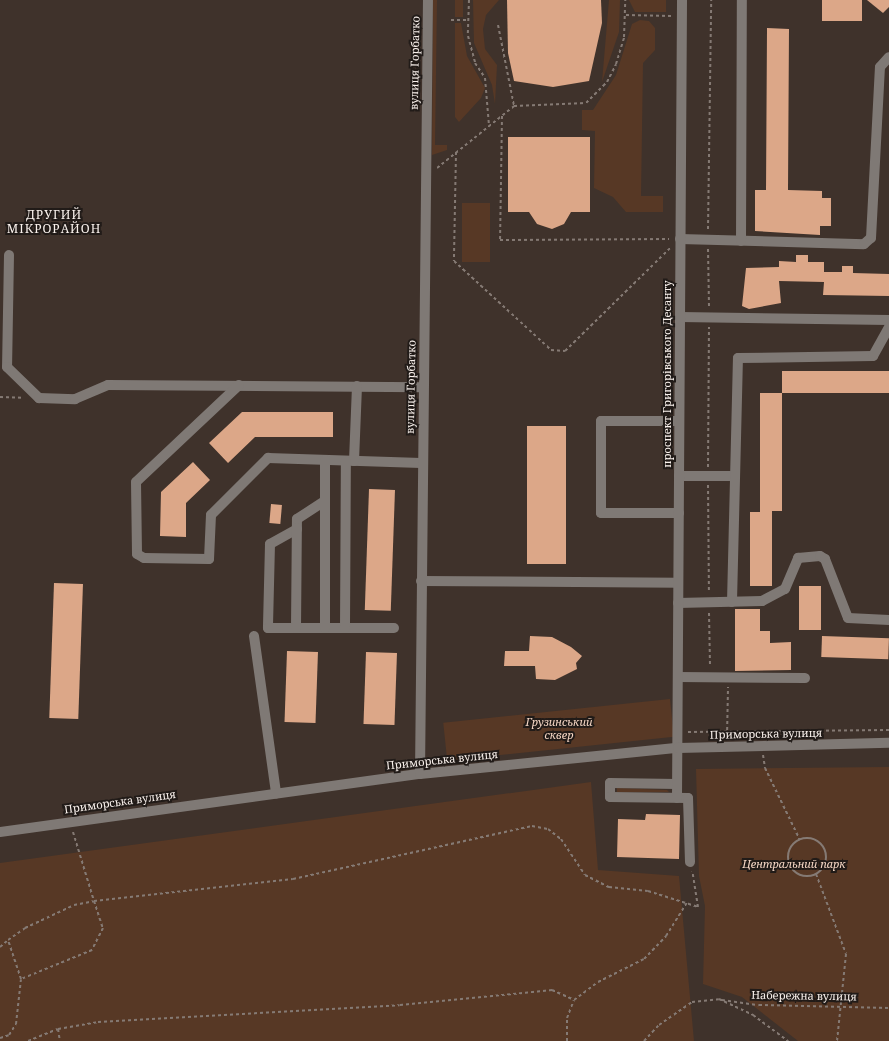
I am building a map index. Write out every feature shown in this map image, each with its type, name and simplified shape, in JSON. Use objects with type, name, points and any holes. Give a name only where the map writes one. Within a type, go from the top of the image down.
[{"type":"street","name":"вулиця Горбатко","points":[[420,774],[422,463],[428,0]]},
{"type":"street","name":"проспект Григорівського Десанту","points":[[677,798],[682,0]]},
{"type":"street","points":[[741,241],[742,0]]},
{"type":"street","points":[[680,239],[864,244],[871,238],[880,67],[889,57]]},
{"type":"street","points":[[9,255],[7,367],[39,398],[75,399],[108,384],[423,387]]},
{"type":"street","points":[[680,317],[889,320]]},
{"type":"street","points":[[732,602],[738,358],[873,356],[889,327]]},
{"type":"street","points":[[239,386],[136,482],[137,554],[144,558],[209,559],[211,515],[268,458],[422,463]]},
{"type":"street","points":[[346,628],[350,461],[357,386]]},
{"type":"street","points":[[679,421],[601,421],[601,513],[679,514]]},
{"type":"street","points":[[325,628],[326,460]]},
{"type":"street","points":[[679,476],[735,476]]},
{"type":"street","points":[[296,628],[297,519],[325,500]]},
{"type":"street","points":[[297,529],[270,544],[268,628],[394,628]]},
{"type":"street","points":[[678,603],[762,601],[775,597],[785,589],[798,558],[820,556],[825,559],[848,618],[889,620]]},
{"type":"street","points":[[421,581],[678,583]]},
{"type":"street","points":[[254,636],[276,793]]},
{"type":"street","points":[[678,677],[805,678]]},
{"type":"street","name":"Приморська вулиця","points":[[0,832],[70,821],[420,774],[678,748],[889,743]]},
{"type":"street","points":[[676,784],[610,783],[610,797],[688,798],[690,862]]},
{"type":"path","points":[[469,0],[467,20],[475,63],[485,78],[489,97],[489,126]]},
{"type":"path","points":[[426,178],[514,106],[586,103],[607,82],[616,64],[626,15],[625,0]]},
{"type":"path","points":[[710,677],[708,240],[711,0]]},
{"type":"path","points":[[626,15],[681,17]]},
{"type":"path","points":[[451,20],[467,20]]},
{"type":"path","points":[[498,25],[514,106]]},
{"type":"path","points":[[502,116],[500,240],[680,239]]},
{"type":"path","points":[[456,152],[454,261],[551,350],[565,351],[680,239]]},
{"type":"path","points":[[0,397],[39,398]]},
{"type":"path","points":[[727,746],[728,678]]},
{"type":"path","points":[[678,733],[889,730]]},
{"type":"path","points":[[761,746],[765,768],[800,840]]},
{"type":"path","points":[[21,979],[92,950],[103,928],[70,821]]},
{"type":"path","points":[[0,947],[25,928],[74,905],[94,901],[293,879],[532,826],[548,829],[560,839],[585,875],[596,882],[648,891],[698,907],[690,862]]},
{"type":"path","points":[[813,839],[826,852],[825,865],[816,874],[798,874],[790,866],[789,854],[800,840],[813,839]]},
{"type":"path","points":[[816,874],[846,954],[837,1041]]},
{"type":"path","points":[[567,1041],[567,1018],[574,1000],[598,982],[644,958],[666,936],[687,904]]},
{"type":"path","points":[[0,1038],[9,1035],[16,1024],[21,979],[8,940]]},
{"type":"path","points":[[28,1041],[58,1029],[98,1022],[400,1005],[552,990],[574,1000]]},
{"type":"path","points":[[719,999],[754,1015],[788,1041]]},
{"type":"path","name":"Набережна вулиця","points":[[644,1041],[659,1025],[692,1002],[719,999],[759,1005],[842,1004],[889,1008]]},
{"type":"path","points":[[58,1029],[60,1041]]},
{"type":"green space","points":[[433,0],[437,0],[435,145],[447,145],[447,150],[432,155]]},
{"type":"green space","points":[[455,0],[463,0],[463,17],[455,17]]},
{"type":"green space","points":[[473,0],[499,0],[486,15],[483,29],[485,49],[497,65],[495,104],[492,85],[474,43]]},
{"type":"green space","points":[[609,0],[620,0],[619,32],[602,82]]},
{"type":"green space","points":[[629,0],[666,0],[666,12],[635,12]]},
{"type":"green space","points":[[640,20],[649,21],[655,28],[655,50],[643,63],[641,196],[663,196],[663,212],[626,212],[613,197],[594,188],[595,131],[582,130],[582,110],[593,110],[616,75],[632,24]]},
{"type":"green space","points":[[455,23],[461,23],[467,56],[485,88],[481,98],[459,122],[455,117]]},
{"type":"green space","points":[[462,203],[490,203],[490,262],[462,262]]},
{"type":"green space","name":"Грузинський сквер","points":[[670,699],[674,737],[447,761],[443,723]]},
{"type":"green space","name":"Центральний парк","points":[[889,767],[889,1041],[798,1041],[742,997],[703,984],[705,906],[699,876],[696,769]]},
{"type":"green space","points":[[591,782],[598,870],[679,876],[694,1041],[0,1041],[0,863]]},
{"type":"green space","points":[[617,788],[667,790],[669,792],[617,792]]},
{"type":"building","points":[[507,0],[601,0],[602,23],[589,81],[553,87],[514,81],[508,53]]},
{"type":"building","points":[[822,0],[862,0],[862,21],[822,21]]},
{"type":"building","points":[[867,0],[889,0],[889,7],[883,13]]},
{"type":"building","points":[[767,28],[789,29],[788,190],[822,191],[822,198],[831,198],[831,226],[820,226],[820,235],[755,231],[755,190],[766,190]]},
{"type":"building","points":[[508,137],[590,137],[590,212],[571,212],[564,224],[552,229],[537,224],[529,212],[508,212]]},
{"type":"building","points":[[796,255],[808,255],[808,262],[824,262],[824,272],[842,272],[842,266],[853,266],[853,273],[889,274],[889,296],[823,295],[824,282],[779,281],[781,303],[749,309],[742,306],[746,268],[779,267],[779,261],[796,262]]},
{"type":"building","points":[[782,371],[889,371],[889,393],[782,393]]},
{"type":"building","points":[[760,393],[782,393],[782,511],[772,511],[772,586],[750,586],[750,512],[760,512]]},
{"type":"building","points":[[242,412],[333,412],[333,437],[255,437],[228,463],[209,443]]},
{"type":"building","points":[[527,426],[566,426],[566,564],[527,564]]},
{"type":"building","points":[[193,462],[210,480],[186,503],[186,537],[160,536],[161,492]]},
{"type":"building","points":[[369,489],[395,490],[391,611],[365,610]]},
{"type":"building","points":[[271,504],[282,505],[280,524],[269,523]]},
{"type":"building","points":[[54,583],[83,584],[78,719],[49,718]]},
{"type":"building","points":[[799,586],[821,586],[821,630],[799,630]]},
{"type":"building","points":[[735,609],[760,609],[760,631],[770,631],[770,643],[791,642],[791,670],[735,671]]},
{"type":"building","points":[[530,636],[552,637],[571,647],[582,656],[576,663],[577,669],[555,680],[536,679],[535,666],[504,666],[505,651],[529,651]]},
{"type":"building","points":[[822,636],[889,638],[888,659],[821,657]]},
{"type":"building","points":[[287,651],[318,652],[316,723],[285,722]]},
{"type":"building","points":[[366,652],[397,653],[394,725],[363,724]]},
{"type":"building","points":[[646,814],[680,815],[679,859],[617,857],[618,819],[645,820]]},
{"type":"district","name":"ДРУГИЙ МІКРОРАЙОН","points":[[54,222]]}]
